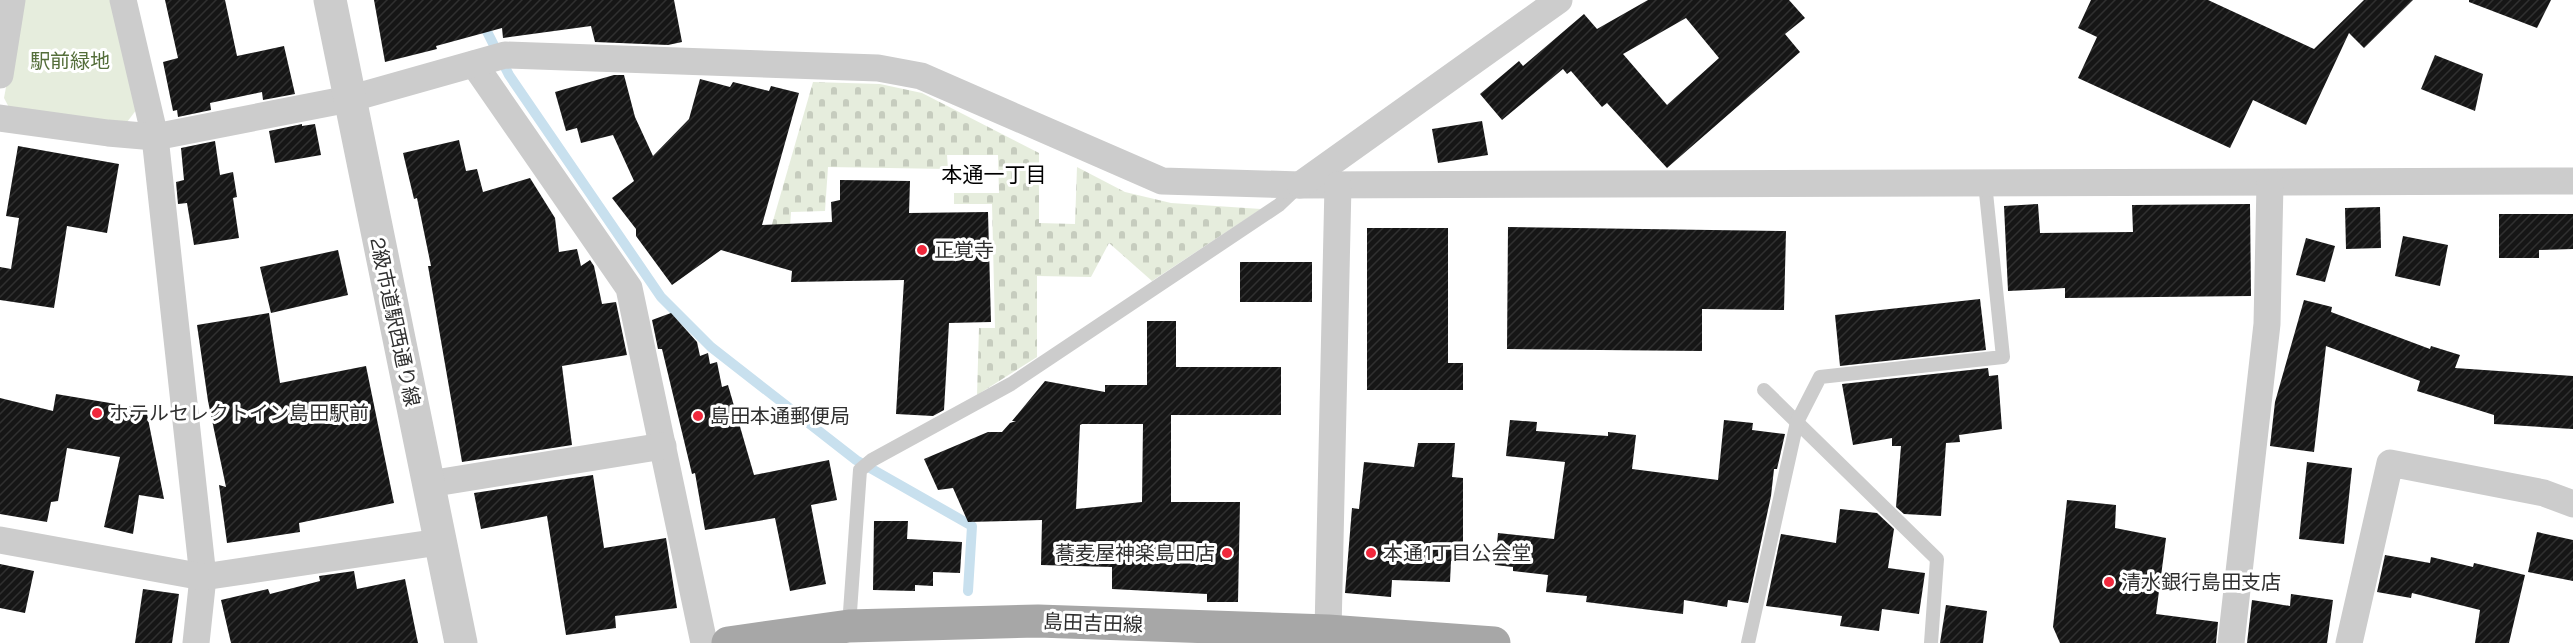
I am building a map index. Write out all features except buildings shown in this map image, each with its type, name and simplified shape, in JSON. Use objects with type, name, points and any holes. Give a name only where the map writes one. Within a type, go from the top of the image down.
[{"type":"main road","name":"島田吉田線","points":[[728,643],[849,626],[1201,635],[1328,631],[1494,643]]},
{"type":"street","points":[[0,75],[12,0]]},
{"type":"street","points":[[123,0],[155,137],[203,577],[196,643]]},
{"type":"street","name":"2級市道駅西通り線","points":[[330,0],[461,643]]},
{"type":"street","points":[[1300,185],[1559,0]]},
{"type":"street","points":[[0,118],[155,137],[350,99],[505,55],[878,68],[921,76],[1162,181],[1300,185],[2573,181]]},
{"type":"street","points":[[474,64],[629,288],[704,643]]},
{"type":"street","points":[[2230,643],[2267,324],[2270,183]]},
{"type":"street","points":[[1328,631],[1338,185]]},
{"type":"street","points":[[429,484],[663,446]]},
{"type":"street","points":[[2349,643],[2390,463],[2544,493],[2573,504]]},
{"type":"street","points":[[0,540],[203,577],[440,542]]},
{"type":"lane","points":[[1748,643],[1797,422],[1820,377],[2003,357],[1985,183]]},
{"type":"lane","points":[[849,626],[860,470],[872,460],[1011,384],[1279,205],[1300,185]]},
{"type":"lane","points":[[1764,390],[1937,559],[1931,643]]},
{"type":"green space","name":"駅前緑地","points":[[22,0],[115,0],[140,105],[124,126],[12,113],[4,98]]},
{"type":"green space","points":[[813,82],[880,84],[922,93],[1039,153],[1039,223],[1075,224],[1077,167],[1125,192],[1171,203],[1261,209],[1152,281],[1109,243],[1091,277],[1037,276],[1037,357],[977,395],[979,328],[995,328],[992,204],[954,204],[954,193],[999,193],[998,155],[947,155],[948,169],[828,167],[825,211],[791,212],[788,256],[762,259]]},
{"type":"waterway","points":[[471,0],[509,75],[661,297],[711,347],[856,460],[972,526],[968,591]]},
{"type":"place","name":"正覚寺","points":[[922,250]]},
{"type":"place","name":"ホテルセレクトイン島田駅前","points":[[97,413]]},
{"type":"place","name":"島田本通郵便局","points":[[698,416]]},
{"type":"place","name":"蕎麦屋神楽島田店","points":[[1227,553]]},
{"type":"place","name":"本通1丁目公会堂","points":[[1371,553]]},
{"type":"place","name":"清水銀行島田支店","points":[[2109,582]]},
{"type":"district","name":"本通一丁目","points":[[994,175]]}]
